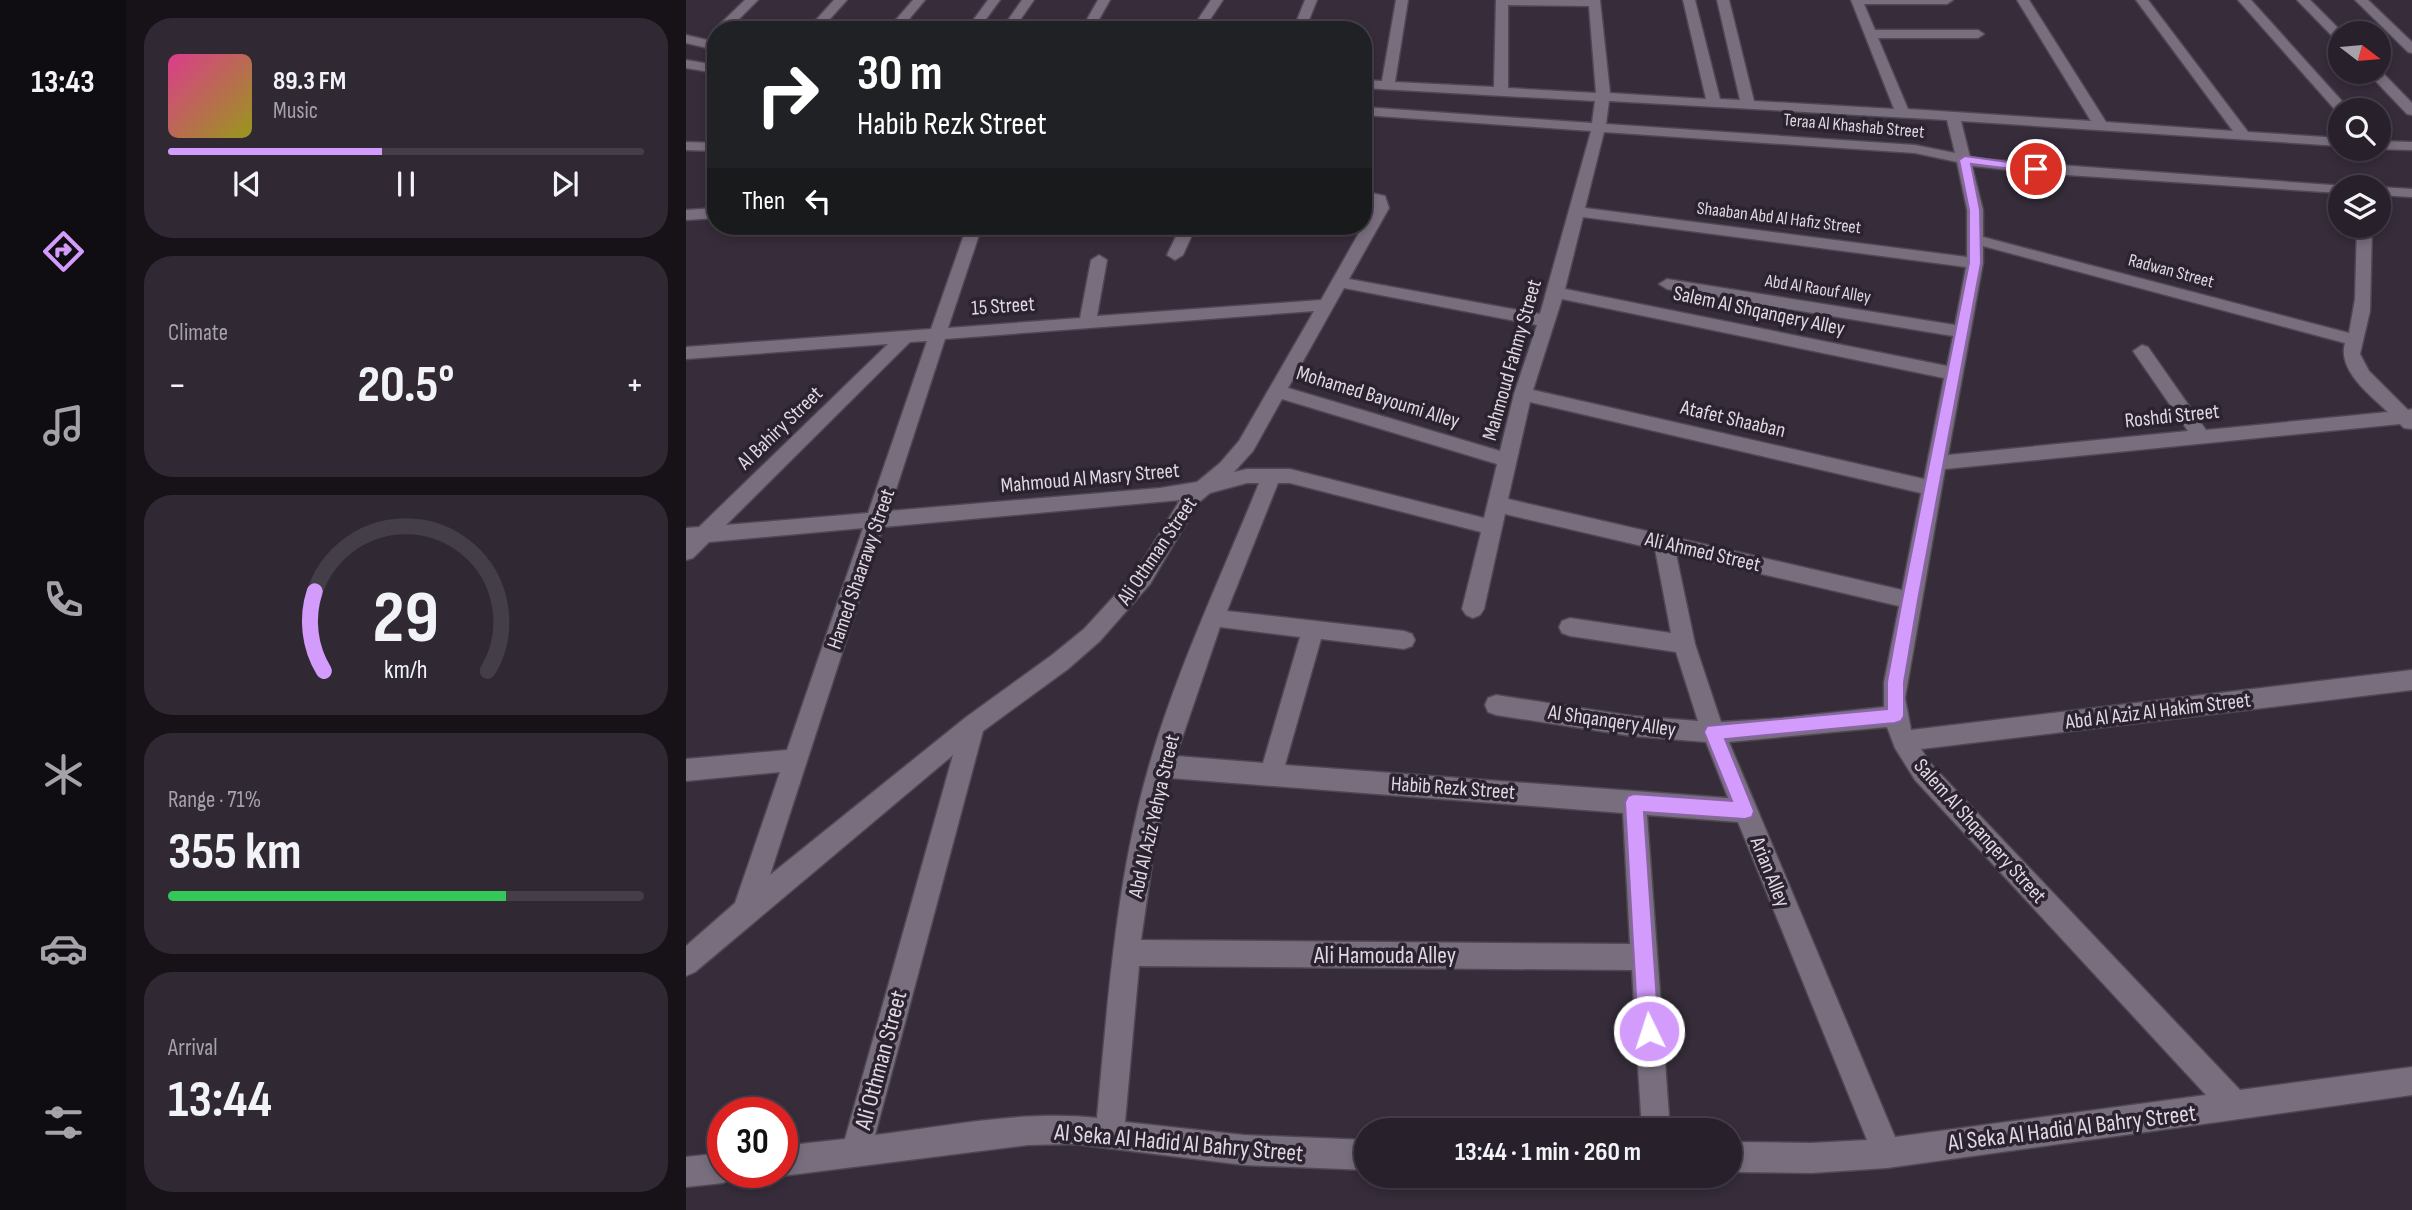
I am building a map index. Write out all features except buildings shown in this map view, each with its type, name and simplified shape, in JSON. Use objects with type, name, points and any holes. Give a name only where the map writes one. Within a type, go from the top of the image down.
[{"type":"street","points":[[730,21],[752,0]]},
{"type":"street","points":[[821,21],[841,0]]},
{"type":"street","points":[[901,21],[919,0]]},
{"type":"street","points":[[979,21],[994,0]]},
{"type":"street","points":[[1013,21],[1028,0]]},
{"type":"street","points":[[1092,21],[1104,0]]},
{"type":"street","points":[[1203,21],[1217,0]]},
{"type":"street","points":[[1303,21],[1311,0]]},
{"type":"street","points":[[1388,86],[1402,0]]},
{"type":"street","points":[[1501,92],[1502,0],[1594,2]]},
{"type":"street","points":[[1689,0],[1714,104]]},
{"type":"street","points":[[1723,0],[1748,106]]},
{"type":"street","points":[[1903,114],[1857,0],[1947,0]]},
{"type":"street","points":[[2023,0],[2102,127]]},
{"type":"street","points":[[2142,0],[2245,137]]},
{"type":"street","points":[[2244,0],[2332,98]]},
{"type":"street","points":[[2304,0],[2328,25]]},
{"type":"street","points":[[2361,0],[2412,49]]},
{"type":"street","name":"Mahmoud Fahmy Street","points":[[1473,609],[1523,394],[1556,292],[1599,125],[1604,85],[1594,2]]},
{"type":"street","points":[[1871,34],[1978,34]]},
{"type":"street","points":[[686,39],[707,44]]},
{"type":"street","points":[[686,64],[707,68]]},
{"type":"street","points":[[2386,84],[2412,111]]},
{"type":"street","name":"Teraa Al Khashab Street","points":[[1372,85],[1953,116],[2328,141]]},
{"type":"street","name":"Teraa Al Khashab Street","points":[[1372,112],[1599,125],[1915,149],[1965,160],[2036,169],[2328,188]]},
{"type":"street","name":"Salem Al Shqanqery Street","points":[[1953,116],[1975,210],[1975,263],[1895,682],[1895,716],[1903,741],[1923,772],[2236,1107]]},
{"type":"street","points":[[2391,145],[2412,146]]},
{"type":"street","points":[[686,146],[707,147]]},
{"type":"street","points":[[2391,192],[2412,193]]},
{"type":"street","name":"Ali Othman Street","points":[[1372,197],[1381,208],[1372,223]]},
{"type":"street","name":"Shaaban Abd Al Hafiz Street","points":[[1577,212],[1975,263]]},
{"type":"street","points":[[686,215],[707,214]]},
{"type":"street","name":"Hamed Shaarawy Street","points":[[744,912],[971,235]]},
{"type":"street","points":[[1175,255],[1184,235]]},
{"type":"street","name":"Ali Othman Street","points":[[686,963],[744,912],[973,725],[1093,635],[1143,578],[1178,516],[1201,489],[1241,454],[1365,235]]},
{"type":"street","points":[[2365,238],[2362,309],[2351,357],[2357,368],[2410,419]]},
{"type":"street","name":"Radwan Street","points":[[1977,240],[2355,340]]},
{"type":"street","points":[[1088,322],[1099,260]]},
{"type":"street","points":[[1338,282],[1546,321]]},
{"type":"street","name":"Abd Al Raouf Alley","points":[[1667,284],[1962,332]]},
{"type":"street","name":"Salem Al Shqanqery Alley","points":[[1556,292],[1954,374]]},
{"type":"street","name":"15 Street","points":[[686,353],[1324,304]]},
{"type":"street","name":"Al Bahiry Street","points":[[686,552],[695,535],[906,336]]},
{"type":"street","points":[[2141,351],[2201,436]]},
{"type":"street","name":"Mohamed Bayoumi Alley","points":[[1276,391],[1506,460]]},
{"type":"street","name":"Atafet Shaaban","points":[[1523,394],[1932,488]]},
{"type":"street","name":"Roshdi Street","points":[[1937,463],[2201,436],[2410,419]]},
{"type":"street","name":"Mahmoud Al Masry Street","points":[[695,535],[1160,495],[1201,489],[1247,476],[1272,475],[1307,480],[1490,527]]},
{"type":"street","name":"Abd Al Aziz Yehya Street","points":[[1110,1133],[1127,953],[1145,836],[1161,766],[1185,694],[1272,475]]},
{"type":"street","name":"Ali Ahmed Street","points":[[1496,504],[1910,600]]},
{"type":"street","name":"Arian Alley","points":[[1664,544],[1684,644],[1713,732],[1887,1153]]},
{"type":"street","points":[[1215,618],[1404,640]]},
{"type":"street","points":[[1570,627],[1684,644]]},
{"type":"street","points":[[1270,775],[1312,629]]},
{"type":"street","name":"Abd Al Aziz Al Hakim Street","points":[[1903,741],[2412,680]]},
{"type":"street","name":"Al Shqanqery Alley","points":[[1496,705],[1675,730],[1713,732],[1751,731],[1895,716]]},
{"type":"street","name":"Ali Othman Street","points":[[856,1152],[973,725]]},
{"type":"street","points":[[686,771],[796,760]]},
{"type":"street","name":"Habib Rezk Street","points":[[1161,766],[1745,811]]},
{"type":"street","points":[[1634,802],[1655,1118]]},
{"type":"street","name":"Ali Hamouda Alley","points":[[1127,953],[1643,957]]},
{"type":"street","name":"Al Seka Al Hadid Al Bahry Street","points":[[1742,1157],[1811,1158],[1887,1153],[2412,1081]]},
{"type":"street","name":"Al Seka Al Hadid Al Bahry Street","points":[[798,1159],[1028,1131],[1074,1130],[1244,1150],[1354,1154]]},
{"type":"street","points":[[686,1172],[707,1170]]},
{"type":"route","points":[[1649,1031],[1634,802],[1745,811],[1713,732],[1751,731],[1895,716],[1895,682],[1975,263],[1975,210],[1965,160],[2036,169]]}]
